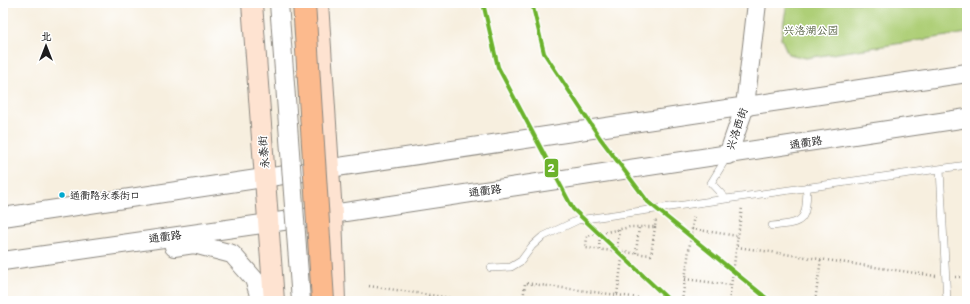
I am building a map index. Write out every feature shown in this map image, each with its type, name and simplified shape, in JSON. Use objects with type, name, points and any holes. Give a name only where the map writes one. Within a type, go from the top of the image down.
[{"type":"main road","name":"永泰街","points":[[252,3],[274,301]]},
{"type":"main road","points":[[304,3],[323,301]]},
{"type":"main road","points":[[318,3],[332,214],[335,301]]},
{"type":"street","points":[[279,3],[301,301]]},
{"type":"street","name":"兴洛西街","points":[[738,107],[744,3]]},
{"type":"street","name":"兴洛西街","points":[[728,155],[757,3]]},
{"type":"street","points":[[3,217],[266,178],[329,167],[967,73]]},
{"type":"street","name":"通衢路","points":[[3,261],[332,214],[967,118]]},
{"type":"street","points":[[3,272],[194,244],[232,254],[254,279],[261,301]]},
{"type":"lane","points":[[726,199],[711,183],[728,155]]},
{"type":"lane","points":[[491,268],[511,267],[521,261],[532,246],[542,237],[578,220],[967,165]]},
{"type":"lane","points":[[940,169],[947,301]]},
{"type":"lane","points":[[772,226],[796,224],[803,216],[806,206],[807,187]]},
{"type":"path","points":[[729,301],[744,196]]},
{"type":"path","points":[[682,301],[695,203]]},
{"type":"path","points":[[655,227],[639,227],[586,236],[586,248],[651,254],[658,209]]},
{"type":"path","points":[[636,253],[639,227]]},
{"type":"path","points":[[692,229],[738,236]]},
{"type":"path","points":[[617,251],[619,230]]},
{"type":"path","points":[[599,249],[600,233]]},
{"type":"path","points":[[737,247],[946,278],[967,277]]},
{"type":"path","points":[[617,295],[623,252]]},
{"type":"path","points":[[815,301],[821,259]]},
{"type":"path","points":[[685,279],[731,285]]},
{"type":"path","points":[[523,301],[525,283],[662,301]]},
{"type":"path","points":[[369,286],[471,301]]},
{"type":"path","points":[[429,295],[429,301]]},
{"type":"green space","name":"兴洛湖公园","points":[[787,3],[967,3],[967,33],[806,58],[788,54],[781,38]]},
{"type":"transit line","name":"2","points":[[483,3],[498,67],[573,209],[670,301]]},
{"type":"transit line","name":"2","points":[[532,3],[544,53],[600,138],[648,202],[770,301]]},
{"type":"place","name":"通衢路永泰街口","points":[[62,195]]}]
